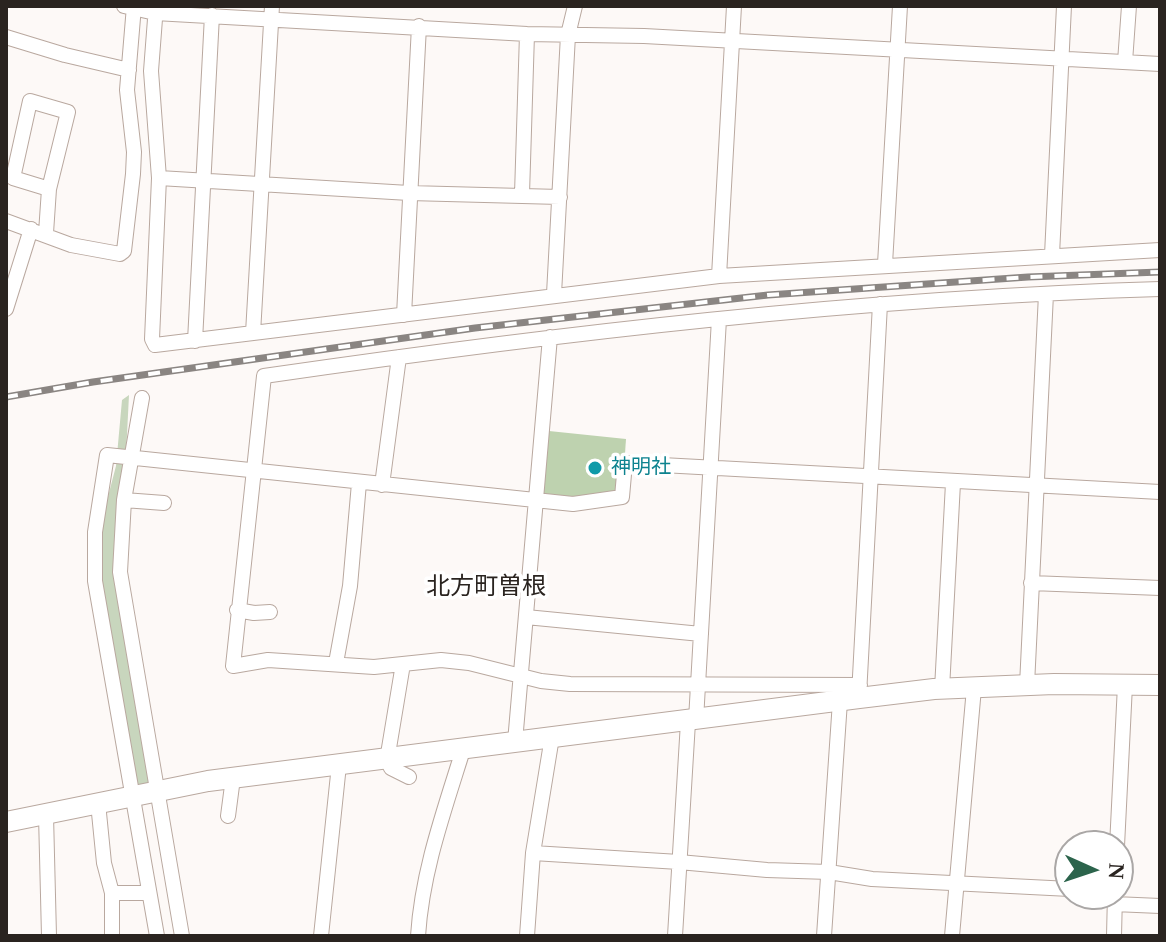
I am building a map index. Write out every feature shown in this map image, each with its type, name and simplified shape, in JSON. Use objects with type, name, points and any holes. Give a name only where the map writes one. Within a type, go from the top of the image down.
[{"type":"street","points":[[554,294],[568,35],[575,6]]},
{"type":"street","points":[[719,276],[734,6]]},
{"type":"street","points":[[885,264],[900,6]]},
{"type":"street","points":[[1052,255],[1064,6]]},
{"type":"street","points":[[1125,62],[1129,6]]},
{"type":"street","points":[[6,221],[71,245],[120,254],[124,251],[134,152],[127,90],[131,7],[212,15],[272,13],[527,34],[1160,64]]},
{"type":"street","points":[[156,10],[151,71],[159,178],[152,339],[158,345],[719,276],[1160,250]]},
{"type":"street","points":[[253,333],[272,13]]},
{"type":"street","points":[[195,341],[212,15]]},
{"type":"street","points":[[404,315],[419,26]]},
{"type":"street","points":[[522,194],[527,34]]},
{"type":"street","points":[[6,37],[129,70]]},
{"type":"street","points":[[6,309],[38,231],[49,189],[68,112],[30,101],[13,178],[49,189]]},
{"type":"street","points":[[159,178],[409,193],[560,197]]},
{"type":"street","points":[[853,695],[698,685],[570,684],[441,660],[374,667],[268,660],[233,666],[264,376],[550,337],[719,319],[880,304],[1160,289]]},
{"type":"street","points":[[1027,685],[1046,294]]},
{"type":"street","points":[[824,936],[829,872],[853,695],[880,304]]},
{"type":"street","points":[[675,936],[679,862],[698,685],[719,319]]},
{"type":"street","points":[[515,742],[550,337]]},
{"type":"street","points":[[382,485],[399,357]]},
{"type":"street","points":[[142,398],[124,500],[120,572],[182,936]]},
{"type":"street","points":[[157,936],[95,581],[93,554],[107,455],[573,504],[622,497],[625,463],[1160,492]]},
{"type":"street","points":[[336,663],[350,586],[359,483]]},
{"type":"street","points":[[942,689],[953,483]]},
{"type":"street","points":[[124,500],[164,503]]},
{"type":"street","points":[[1031,583],[1160,588]]},
{"type":"street","points":[[237,610],[270,612]]},
{"type":"street","points":[[526,617],[701,634]]},
{"type":"street","points":[[403,664],[387,760],[391,768],[409,777]]},
{"type":"street","points":[[6,822],[158,790],[233,778],[692,721],[853,695],[1027,685],[1160,685]]},
{"type":"street","points":[[1118,830],[1125,685]]},
{"type":"street","points":[[952,936],[974,688]]},
{"type":"street","points":[[527,936],[533,853],[552,737]]},
{"type":"street","points":[[418,936],[420,907],[429,866],[463,750]]},
{"type":"street","points":[[321,936],[339,765]]},
{"type":"street","points":[[228,816],[233,778]]},
{"type":"street","points":[[98,803],[104,863],[112,893],[112,936]]},
{"type":"street","points":[[46,815],[49,936]]},
{"type":"street","points":[[533,853],[829,872],[872,879],[1054,888]]},
{"type":"street","points":[[112,893],[148,893]]},
{"type":"street","points":[[1134,902],[1160,906]]},
{"type":"street","points":[[1114,910],[1114,936]]},
{"type":"green space","points":[[129,395],[120,572],[158,790],[132,796],[93,554],[116,466],[122,400]]},
{"type":"green space","points":[[549,431],[626,439],[622,497],[542,502]]},
{"type":"railway","points":[[6,397],[475,328],[768,295],[1028,277],[1160,272]]},
{"type":"place","name":"神明社","points":[[595,468]]},
{"type":"district","name":"北方町曽根","points":[[486,588]]}]
